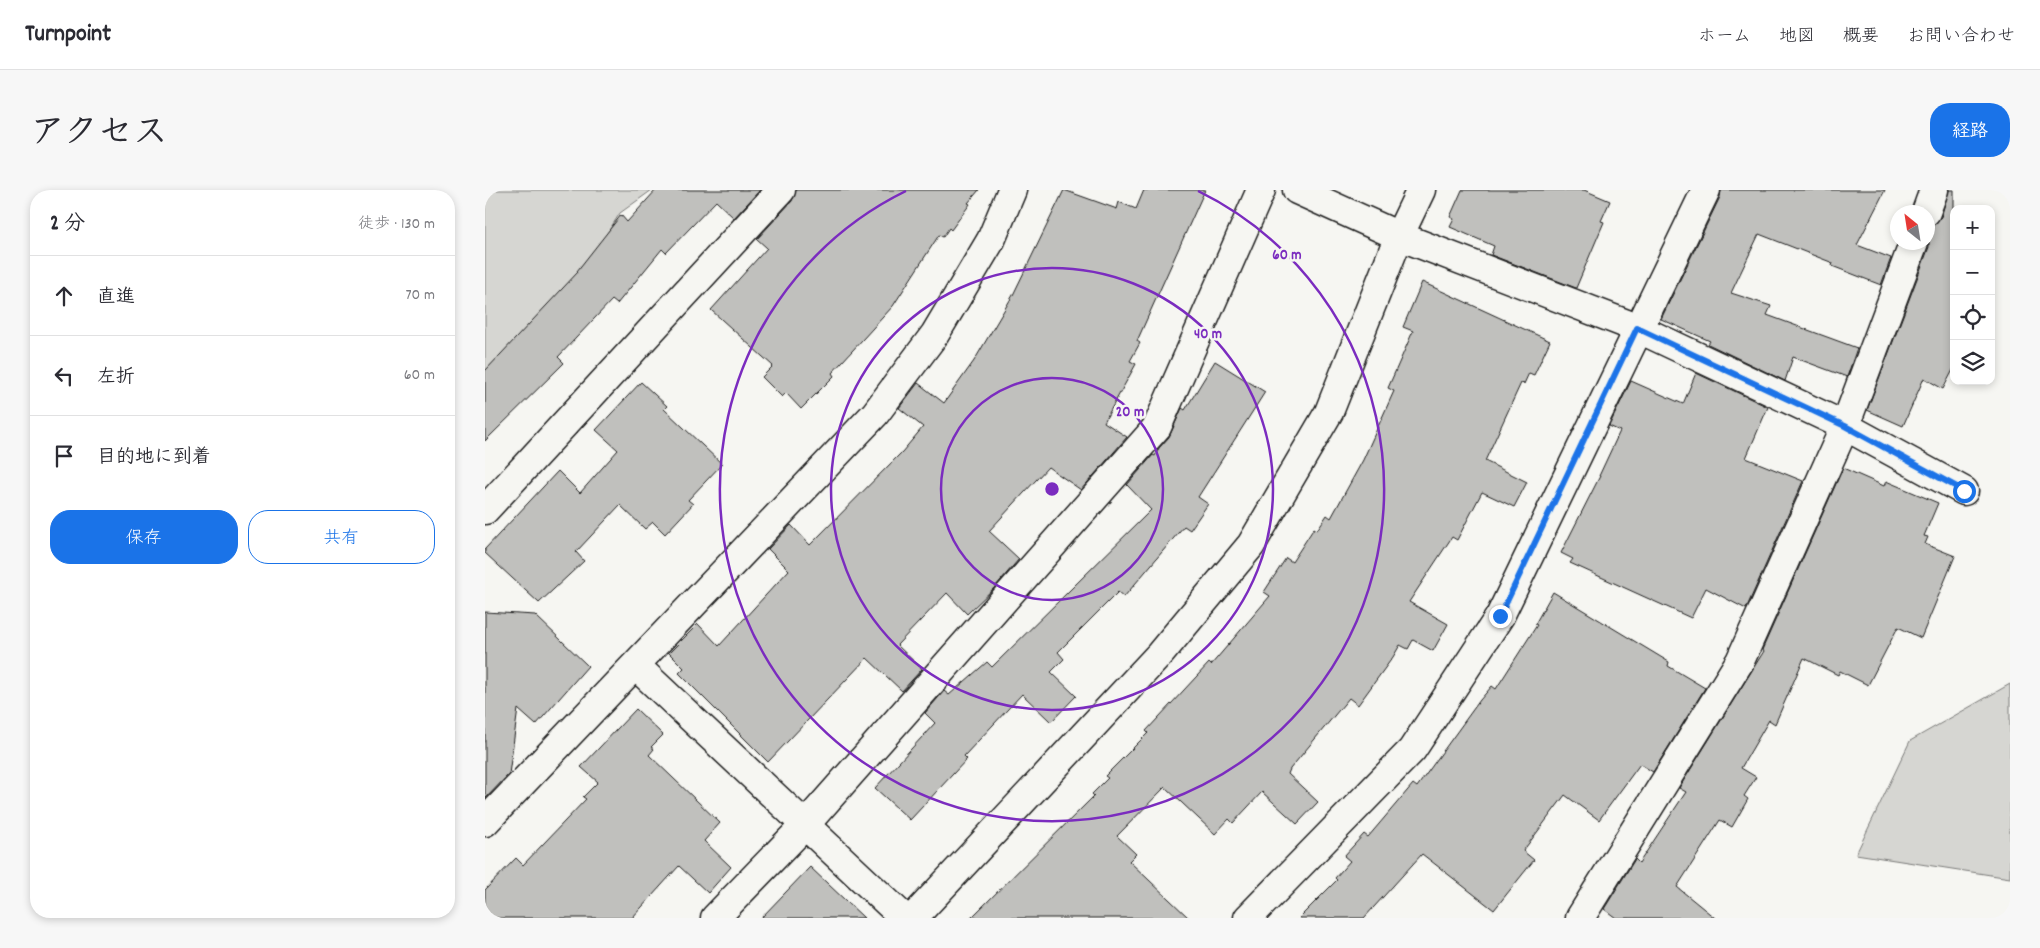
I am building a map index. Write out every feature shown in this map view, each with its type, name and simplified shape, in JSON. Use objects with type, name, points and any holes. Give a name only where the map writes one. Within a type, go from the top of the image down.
[{"type":"street","points":[[485,510],[781,190]]},
{"type":"street","points":[[485,822],[875,414],[935,334],[991,240],[1012,190]]},
{"type":"street","points":[[715,918],[805,825],[1157,428],[1261,190]]},
{"type":"street","points":[[1297,190],[1399,236],[1637,328],[1845,426],[1964,491]]},
{"type":"street","points":[[913,918],[1160,654],[1251,546],[1329,412],[1399,236],[1421,190]]},
{"type":"street","points":[[1248,918],[1412,750],[1500,616],[1637,328],[1706,190]]},
{"type":"street","points":[[1929,205],[1934,190]]},
{"type":"street","points":[[1580,918],[1740,661],[1845,426],[1912,250]]},
{"type":"street","points":[[636,666],[904,918]]},
{"type":"shaded area","points":[[485,190],[652,190],[620,213],[485,426]]},
{"type":"shaded area","points":[[2010,684],[2010,878],[1856,854],[1910,741]]},
{"type":"building","points":[[656,190],[760,190],[734,218],[716,201],[666,253],[662,249],[617,304],[612,300],[558,357],[564,363],[485,441],[485,371],[578,272],[621,215],[627,222]]},
{"type":"building","points":[[796,190],[979,190],[968,203],[970,204],[951,230],[949,228],[943,237],[939,235],[893,306],[832,373],[834,376],[801,409],[786,393],[782,397],[762,377],[773,366],[711,310],[767,248],[757,239],[792,201]]},
{"type":"building","points":[[1064,190],[1117,209],[1119,202],[1136,209],[1144,190],[1205,190],[1137,341],[1140,343],[1130,361],[1136,364],[1104,422],[1127,437],[1081,490],[1048,467],[989,531],[1019,559],[995,587],[967,614],[947,593],[897,645],[922,669],[902,691],[867,658],[768,762],[679,673],[684,668],[669,653],[698,624],[719,646],[789,570],[768,549],[791,525],[810,545],[902,452],[923,427],[899,408],[918,383],[944,403],[974,361],[1013,295]]},
{"type":"building","points":[[1462,190],[1584,190],[1610,201],[1601,221],[1604,222],[1576,288],[1491,255],[1494,246],[1450,227],[1454,219],[1450,217]]},
{"type":"building","points":[[1721,190],[1885,190],[1857,245],[1891,258],[1881,285],[1832,266],[1833,263],[1759,234],[1731,293],[1771,306],[1767,315],[1857,348],[1847,377],[1793,357],[1785,381],[1708,344],[1710,341],[1661,319],[1720,197]]},
{"type":"building","points":[[1949,190],[1954,190],[1954,205],[1950,205],[1950,376],[1943,389],[1924,378],[1903,426],[1867,410],[1928,250],[1935,250],[1935,223],[1941,217]]},
{"type":"building","points":[[1422,282],[1550,341],[1534,375],[1529,373],[1524,384],[1521,383],[1485,461],[1527,482],[1514,507],[1482,492],[1457,540],[1452,537],[1409,602],[1448,624],[1433,651],[1413,640],[1408,649],[1400,645],[1358,705],[1349,698],[1290,769],[1288,774],[1318,802],[1297,824],[1262,792],[1233,823],[1229,819],[1215,834],[1165,787],[1117,836],[1136,854],[1129,861],[1189,918],[971,918],[1094,796],[1092,794],[1108,778],[1105,776],[1148,733],[1146,731],[1209,663],[1211,665],[1270,596],[1264,592],[1286,558],[1292,562],[1314,528],[1317,530],[1327,515],[1331,518],[1363,460],[1394,391],[1388,388],[1413,331],[1403,327]]},
{"type":"building","points":[[1215,361],[1265,392],[1198,497],[1208,504],[1190,530],[1184,526],[1124,597],[1118,592],[1058,652],[1064,659],[1051,672],[1076,696],[1051,722],[1022,694],[964,756],[967,759],[910,820],[875,788],[935,723],[925,713],[944,691],[949,695],[987,662],[992,667],[1151,510],[1127,485],[1153,455],[1155,456],[1159,448],[1169,437],[1182,408],[1185,410]]},
{"type":"building","points":[[1696,373],[1768,407],[1746,458],[1803,481],[1746,609],[1706,588],[1691,618],[1570,563],[1573,559],[1561,553],[1600,476],[1620,431],[1609,426],[1631,381],[1683,404]]},
{"type":"building","points":[[641,382],[667,406],[664,409],[722,464],[688,500],[693,504],[665,534],[653,522],[645,529],[620,505],[576,552],[584,561],[539,603],[485,553],[485,549],[558,471],[580,493],[618,450],[596,430]]},
{"type":"building","points":[[1843,468],[1884,486],[1886,481],[1938,503],[1924,536],[1928,537],[1925,544],[1955,556],[1921,638],[1898,627],[1868,685],[1840,671],[1838,675],[1804,658],[1775,724],[1769,720],[1741,768],[1756,777],[1744,796],[1748,799],[1732,827],[1720,820],[1677,887],[1715,918],[1616,918],[1604,909],[1635,859],[1639,863],[1686,792],[1679,788],[1764,651],[1762,650]]},
{"type":"building","points":[[1553,592],[1669,662],[1668,666],[1705,688],[1653,772],[1640,764],[1599,820],[1565,795],[1523,851],[1534,860],[1494,910],[1422,854],[1364,918],[1299,918],[1337,880],[1335,878],[1350,861],[1344,856],[1364,834],[1368,837],[1413,784],[1417,787],[1480,700],[1492,686],[1496,689],[1537,625],[1535,624]]},
{"type":"building","points":[[485,612],[535,615],[588,666],[536,725],[518,709],[509,774],[485,799]]},
{"type":"building","points":[[636,709],[663,735],[651,747],[654,749],[649,755],[720,823],[704,841],[731,867],[708,893],[679,866],[632,918],[485,918],[485,890],[516,858],[523,865],[586,799],[583,797],[598,782],[581,767]]},
{"type":"building","points":[[810,867],[864,918],[761,918]]},
{"type":"route","points":[[1500,616],[1637,328],[1845,426],[1964,491]]}]
